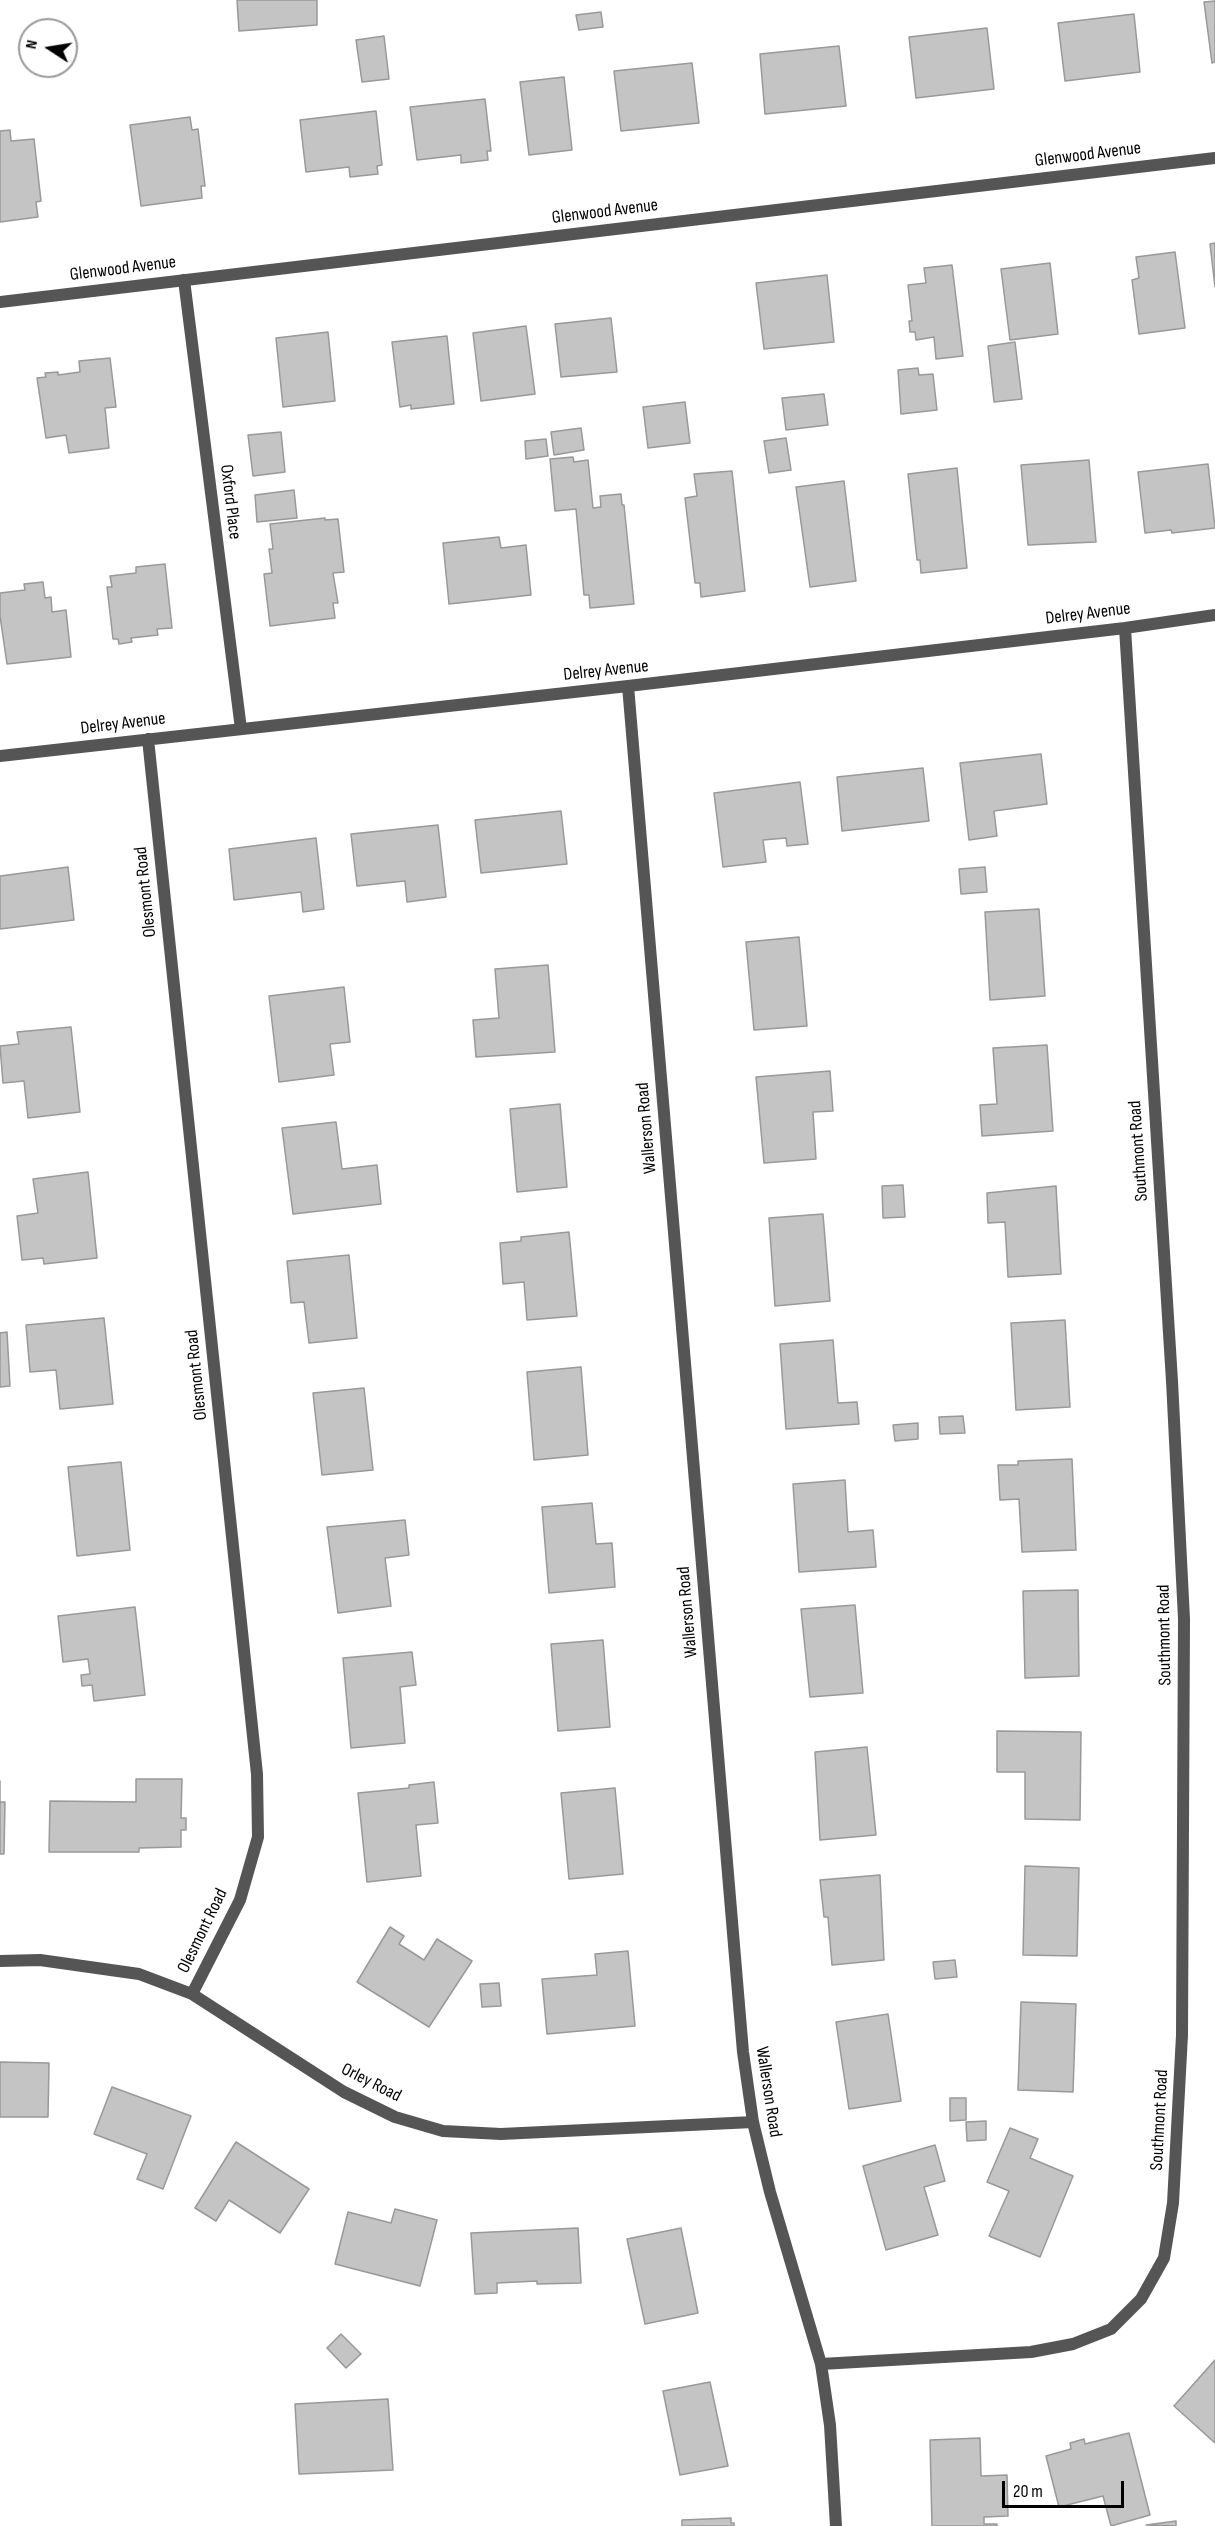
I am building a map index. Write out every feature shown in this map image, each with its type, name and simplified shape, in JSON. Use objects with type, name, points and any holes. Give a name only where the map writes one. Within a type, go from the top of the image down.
[{"type":"street","name":"Glenwood Avenue","points":[[0,302],[1215,158]]},
{"type":"street","name":"Oxford Place","points":[[184,280],[241,729]]},
{"type":"street","name":"Delrey Avenue","points":[[0,756],[628,686],[1125,628],[1215,615]]},
{"type":"street","name":"Southmont Road","points":[[820,2364],[1031,2352],[1073,2344],[1111,2329],[1141,2299],[1164,2258],[1173,2203],[1182,2036],[1184,1619],[1172,1381],[1125,628]]},
{"type":"street","name":"Wallerson Road","points":[[628,686],[741,2028],[753,2122],[770,2192],[820,2364],[830,2425],[836,2526]]},
{"type":"street","name":"Olesmont Road","points":[[148,739],[257,1774],[258,1837],[240,1900],[192,1994]]},
{"type":"street","name":"Orley Road","points":[[0,1961],[40,1960],[139,1974],[192,1994],[344,2092],[395,2117],[443,2131],[501,2134],[753,2122]]},
{"type":"building","points":[[237,0],[317,0],[317,25],[239,31]]},
{"type":"building","points":[[1215,1],[1215,62],[1212,63],[1204,2]]},
{"type":"building","points":[[601,12],[603,27],[579,30],[576,15]]},
{"type":"building","points":[[1134,14],[1140,72],[1065,81],[1058,23]]},
{"type":"building","points":[[987,28],[994,89],[916,98],[909,37]]},
{"type":"building","points":[[384,36],[389,79],[362,82],[356,40]]},
{"type":"building","points":[[839,46],[846,106],[765,114],[760,54]]},
{"type":"building","points":[[692,63],[699,123],[621,131],[614,71]]},
{"type":"building","points":[[564,77],[572,150],[529,155],[520,82]]},
{"type":"building","points":[[485,99],[491,151],[487,151],[488,160],[461,163],[461,155],[417,160],[410,107]]},
{"type":"building","points":[[376,111],[382,165],[377,166],[378,174],[350,177],[349,167],[306,172],[300,120]]},
{"type":"building","points":[[190,117],[192,130],[198,129],[205,186],[201,186],[202,198],[141,206],[130,125]]},
{"type":"building","points":[[10,130],[11,141],[34,139],[41,201],[36,202],[38,217],[0,222],[0,131]]},
{"type":"building","points":[[1215,243],[1215,287],[1210,244]]},
{"type":"building","points":[[1175,252],[1185,328],[1139,334],[1132,280],[1139,278],[1136,257]]},
{"type":"building","points":[[1050,263],[1058,334],[1010,340],[1001,269]]},
{"type":"building","points":[[952,265],[963,356],[936,359],[934,337],[916,340],[915,332],[910,332],[909,321],[912,321],[908,285],[926,283],[924,268]]},
{"type":"building","points":[[827,275],[834,342],[764,349],[756,283]]},
{"type":"building","points":[[611,318],[617,372],[561,377],[555,324]]},
{"type":"building","points":[[526,326],[535,394],[481,401],[473,333]]},
{"type":"building","points":[[328,332],[335,401],[283,407],[276,338]]},
{"type":"building","points":[[447,336],[454,404],[411,409],[411,405],[400,407],[392,342]]},
{"type":"building","points":[[1015,342],[1022,399],[994,402],[988,346]]},
{"type":"building","points":[[110,358],[116,407],[105,408],[109,448],[69,453],[66,435],[46,438],[37,378],[46,377],[45,373],[58,372],[58,375],[80,372],[79,361]]},
{"type":"building","points":[[918,368],[919,375],[933,374],[937,410],[901,414],[898,370]]},
{"type":"building","points":[[824,394],[828,425],[786,430],[782,398]]},
{"type":"building","points":[[685,402],[690,443],[648,448],[643,407]]},
{"type":"building","points":[[581,428],[584,450],[554,455],[551,432]]},
{"type":"building","points":[[281,432],[285,472],[253,476],[248,435]]},
{"type":"building","points":[[786,438],[791,470],[769,473],[764,441]]},
{"type":"building","points":[[546,439],[548,456],[526,459],[525,441]]},
{"type":"building","points":[[573,457],[574,462],[588,460],[593,508],[601,507],[600,496],[621,494],[634,604],[590,608],[589,595],[584,595],[576,509],[555,511],[550,459]]},
{"type":"building","points":[[1089,460],[1096,542],[1028,545],[1021,465]]},
{"type":"building","points":[[1208,464],[1215,528],[1172,533],[1171,530],[1145,533],[1138,472]]},
{"type":"building","points":[[957,468],[967,568],[921,573],[920,560],[917,560],[908,474]]},
{"type":"building","points":[[732,471],[745,591],[701,597],[700,583],[695,583],[685,498],[697,496],[694,474]]},
{"type":"building","points":[[844,481],[856,581],[810,587],[796,487]]},
{"type":"building","points":[[294,490],[297,518],[257,522],[255,495]]},
{"type":"building","points":[[325,518],[325,520],[338,519],[344,572],[333,573],[338,603],[333,603],[335,618],[270,626],[264,574],[272,573],[269,549],[273,549],[270,524]]},
{"type":"building","points":[[499,537],[501,548],[526,545],[531,595],[449,604],[443,543]]},
{"type":"building","points":[[165,564],[172,628],[157,629],[158,635],[131,638],[132,642],[119,644],[118,639],[113,639],[107,587],[112,587],[110,576],[136,573],[136,567]]},
{"type":"building","points":[[43,582],[45,598],[51,597],[52,612],[66,610],[71,657],[7,664],[0,616],[0,593],[25,590],[24,584]]},
{"type":"building","points":[[1041,754],[1047,804],[994,811],[997,836],[969,840],[960,763]]},
{"type":"building","points":[[923,768],[929,821],[842,831],[837,777]]},
{"type":"building","points":[[800,782],[808,844],[787,846],[786,838],[763,840],[766,862],[723,867],[714,793]]},
{"type":"building","points":[[561,811],[567,864],[481,873],[475,820]]},
{"type":"building","points":[[438,825],[446,897],[407,902],[405,881],[357,886],[351,834]]},
{"type":"building","points":[[316,838],[324,909],[303,912],[301,892],[234,900],[229,849]]},
{"type":"building","points":[[68,867],[74,920],[0,929],[0,876]]},
{"type":"building","points":[[985,867],[987,892],[961,894],[959,869]]},
{"type":"building","points":[[1039,909],[1045,996],[990,1000],[985,912]]},
{"type":"building","points":[[799,937],[807,1026],[754,1030],[746,942]]},
{"type":"building","points":[[548,965],[555,1052],[476,1057],[473,1020],[499,1018],[495,969]]},
{"type":"building","points":[[344,987],[350,1042],[330,1044],[334,1075],[279,1082],[269,996]]},
{"type":"building","points":[[71,1027],[80,1112],[28,1118],[24,1081],[3,1083],[0,1046],[19,1044],[17,1032]]},
{"type":"building","points":[[1047,1045],[1053,1131],[982,1136],[980,1105],[997,1104],[993,1048]]},
{"type":"building","points":[[830,1071],[833,1111],[813,1112],[816,1159],[764,1163],[756,1077]]},
{"type":"building","points":[[560,1104],[567,1187],[517,1192],[510,1109]]},
{"type":"building","points":[[336,1122],[342,1169],[377,1165],[381,1204],[293,1214],[282,1128]]},
{"type":"building","points":[[88,1172],[97,1258],[44,1264],[43,1258],[22,1260],[17,1216],[38,1213],[33,1179]]},
{"type":"building","points":[[903,1185],[905,1217],[883,1218],[882,1186]]},
{"type":"building","points":[[1056,1186],[1061,1274],[1008,1277],[1005,1222],[988,1223],[987,1193]]},
{"type":"building","points":[[823,1214],[830,1301],[775,1306],[769,1218]]},
{"type":"building","points":[[569,1232],[577,1316],[527,1320],[524,1282],[503,1284],[500,1243],[521,1241],[521,1237]]},
{"type":"building","points":[[349,1255],[357,1338],[309,1343],[304,1302],[291,1303],[287,1261]]},
{"type":"building","points":[[104,1318],[113,1404],[60,1409],[56,1370],[30,1372],[26,1325]]},
{"type":"building","points":[[1065,1320],[1070,1407],[1016,1410],[1011,1323]]},
{"type":"building","points":[[7,1332],[10,1386],[0,1387],[0,1333]]},
{"type":"building","points":[[833,1340],[838,1403],[857,1402],[859,1424],[786,1429],[780,1344]]},
{"type":"building","points":[[581,1367],[588,1455],[534,1460],[527,1372]]},
{"type":"building","points":[[364,1388],[373,1470],[322,1475],[313,1393]]},
{"type":"building","points":[[963,1416],[965,1433],[940,1434],[939,1417]]},
{"type":"building","points":[[918,1423],[918,1439],[895,1441],[893,1425]]},
{"type":"building","points":[[1072,1459],[1076,1550],[1022,1552],[1019,1499],[1000,1500],[998,1465],[1018,1465],[1018,1461]]},
{"type":"building","points":[[121,1462],[130,1550],[77,1556],[68,1467]]},
{"type":"building","points":[[845,1480],[848,1532],[873,1530],[876,1567],[799,1572],[793,1484]]},
{"type":"building","points":[[592,1503],[596,1544],[612,1543],[615,1587],[549,1593],[542,1507]]},
{"type":"building","points":[[405,1520],[409,1555],[385,1558],[391,1606],[338,1613],[327,1527]]},
{"type":"building","points":[[1078,1590],[1079,1676],[1025,1678],[1023,1591]]},
{"type":"building","points":[[855,1605],[863,1693],[810,1697],[801,1609]]},
{"type":"building","points":[[135,1607],[145,1695],[94,1701],[92,1685],[82,1686],[81,1675],[90,1674],[88,1659],[63,1662],[58,1616]]},
{"type":"building","points":[[603,1640],[610,1727],[558,1731],[551,1644]]},
{"type":"building","points":[[412,1652],[416,1685],[400,1687],[405,1743],[351,1748],[343,1658]]},
{"type":"building","points":[[997,1731],[1081,1732],[1080,1820],[1025,1819],[1025,1772],[997,1772]]},
{"type":"building","points":[[867,1747],[876,1835],[820,1840],[815,1752]]},
{"type":"building","points":[[136,1779],[182,1779],[181,1818],[186,1818],[186,1830],[181,1830],[181,1847],[139,1848],[139,1852],[49,1852],[50,1801],[136,1802]]},
{"type":"building","points":[[434,1782],[438,1823],[416,1825],[421,1876],[367,1882],[358,1793],[409,1788],[409,1785]]},
{"type":"building","points":[[615,1788],[623,1874],[569,1879],[561,1793]]},
{"type":"building","points":[[0,1802],[5,1802],[4,1854],[0,1854]]},
{"type":"building","points":[[1025,1866],[1079,1868],[1077,1956],[1023,1955]]},
{"type":"building","points":[[880,1875],[884,1960],[832,1965],[828,1917],[824,1917],[820,1880]]},
{"type":"building","points":[[390,1927],[404,1936],[399,1944],[424,1960],[437,1939],[472,1961],[429,2027],[357,1982]]},
{"type":"building","points":[[628,1951],[635,2026],[547,2034],[542,1979],[597,1975],[595,1954]]},
{"type":"building","points":[[955,1960],[957,1977],[935,1979],[933,1962]]},
{"type":"building","points":[[499,1983],[501,2006],[482,2007],[480,1984]]},
{"type":"building","points":[[1021,2002],[1076,2004],[1073,2092],[1018,2090]]},
{"type":"building","points":[[888,2014],[901,2101],[849,2109],[836,2022]]},
{"type":"building","points":[[0,2062],[49,2063],[48,2117],[0,2117]]},
{"type":"building","points":[[112,2087],[191,2116],[163,2189],[137,2179],[147,2154],[94,2134]]},
{"type":"building","points":[[950,2098],[966,2098],[966,2120],[950,2121]]},
{"type":"building","points":[[986,2121],[986,2140],[967,2141],[966,2122]]},
{"type":"building","points":[[1010,2128],[1038,2139],[1030,2158],[1073,2176],[1040,2257],[989,2236],[1009,2191],[987,2182]]},
{"type":"building","points":[[236,2142],[309,2189],[280,2233],[229,2200],[216,2221],[195,2208]]},
{"type":"building","points":[[935,2145],[945,2181],[924,2187],[938,2235],[886,2250],[863,2166]]},
{"type":"building","points":[[395,2209],[437,2220],[420,2286],[335,2264],[348,2212],[391,2223]]},
{"type":"building","points":[[578,2228],[581,2283],[537,2284],[537,2281],[497,2283],[497,2293],[475,2294],[471,2233]]},
{"type":"building","points":[[681,2228],[698,2313],[645,2324],[627,2239]]},
{"type":"building","points":[[341,2334],[361,2354],[346,2368],[327,2348]]},
{"type":"building","points":[[1215,2360],[1215,2443],[1174,2406]]},
{"type":"building","points":[[710,2382],[728,2466],[680,2475],[663,2391]]},
{"type":"building","points":[[388,2399],[393,2470],[299,2474],[295,2404]]},
{"type":"building","points":[[1129,2433],[1150,2515],[1111,2526],[1103,2496],[1059,2507],[1046,2456],[1071,2449],[1070,2443],[1084,2439],[1085,2444]]},
{"type":"building","points":[[980,2438],[981,2476],[1007,2475],[1008,2516],[984,2517],[984,2524],[997,2524],[997,2526],[932,2526],[930,2440]]},
{"type":"building","points":[[731,2518],[734,2526],[682,2526],[682,2520]]},
{"type":"building","points":[[1176,2521],[1176,2526],[1146,2525]]}]
